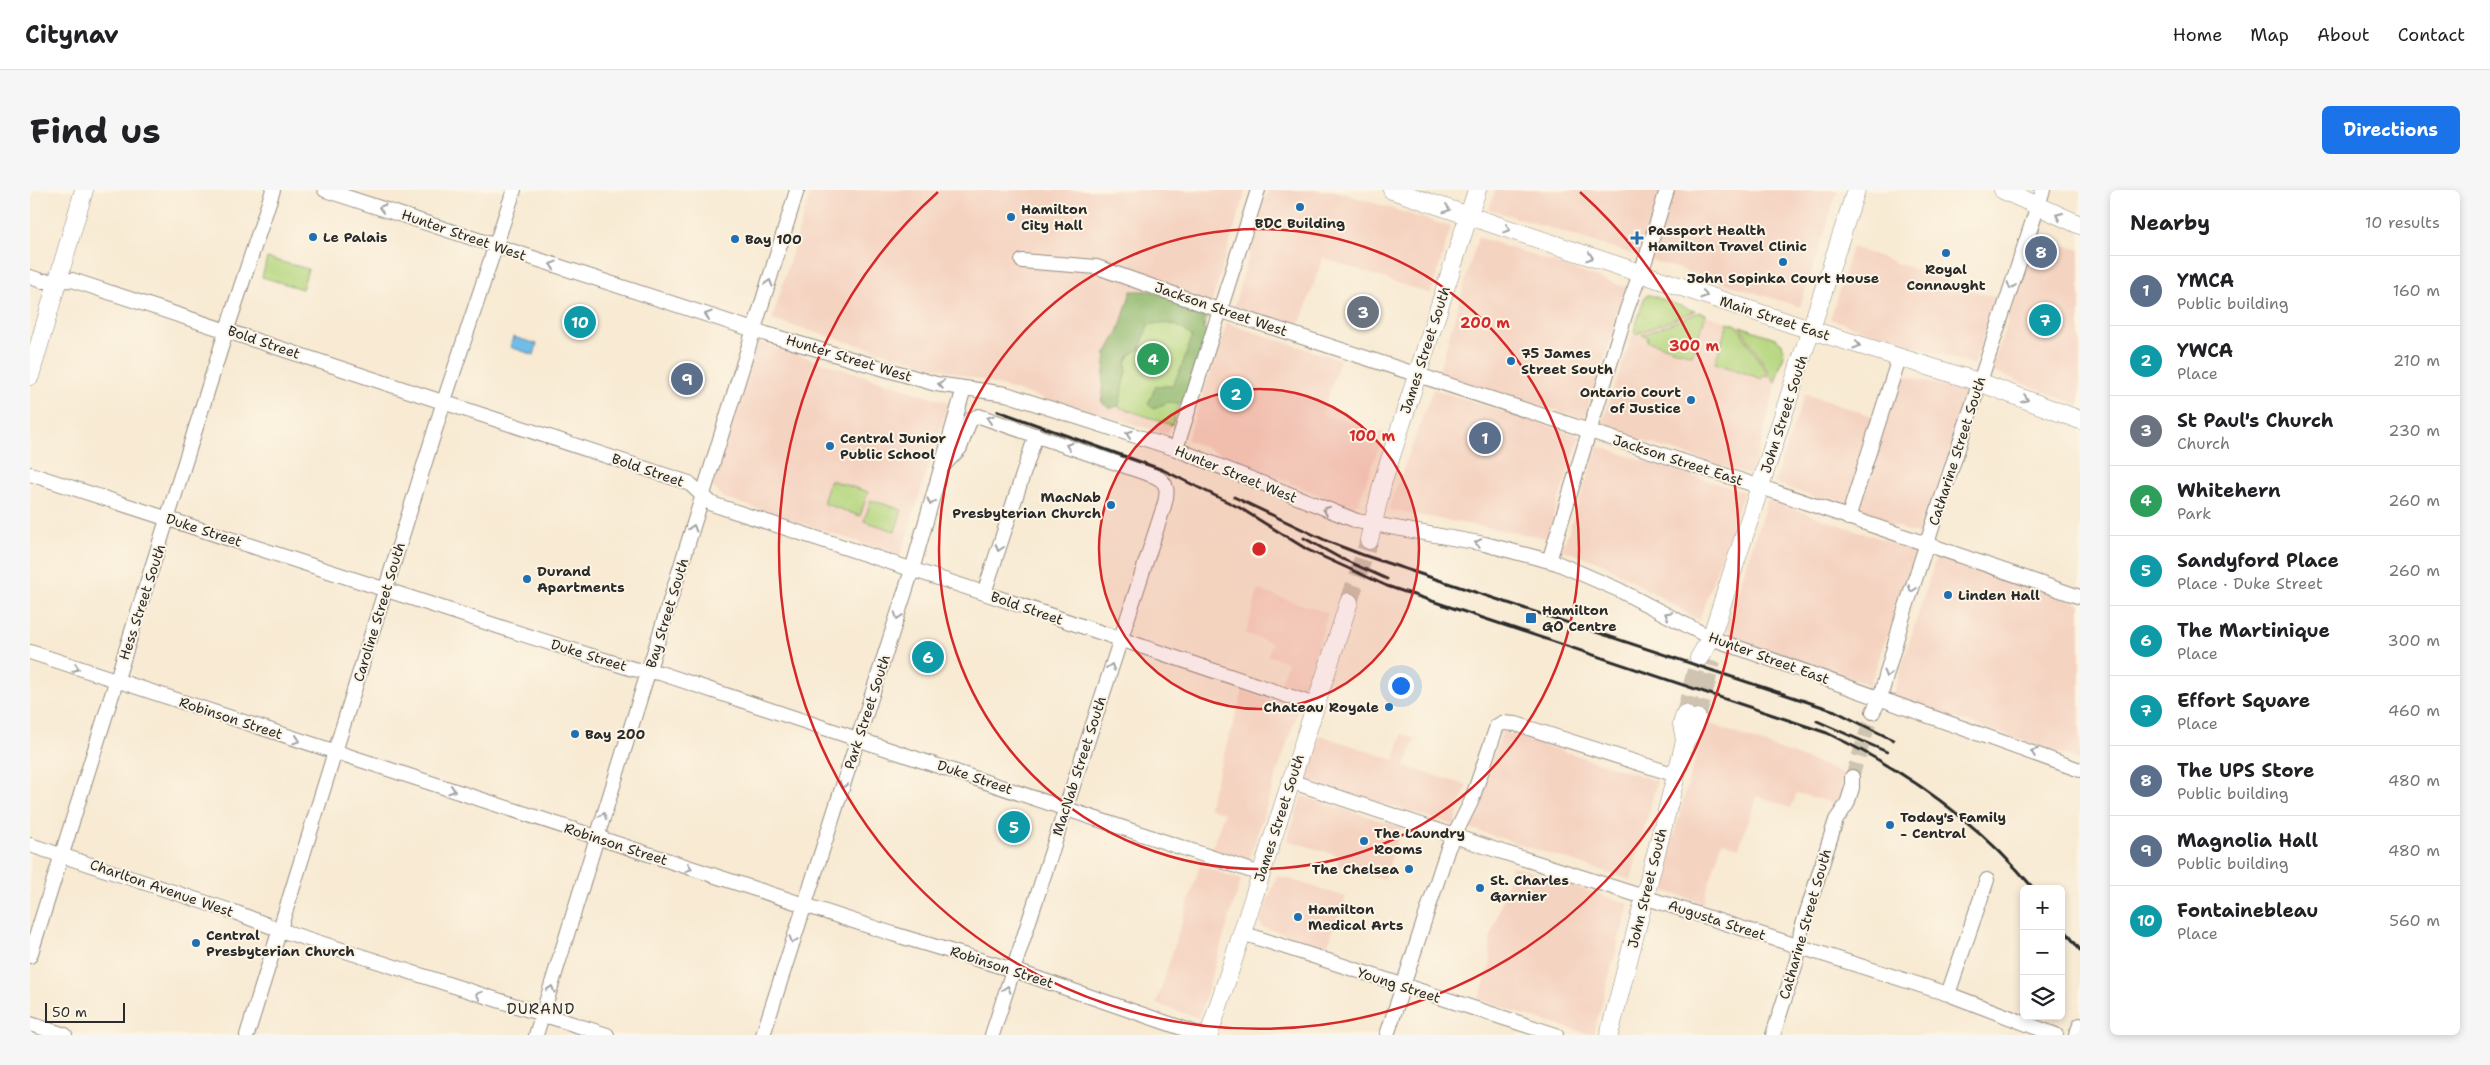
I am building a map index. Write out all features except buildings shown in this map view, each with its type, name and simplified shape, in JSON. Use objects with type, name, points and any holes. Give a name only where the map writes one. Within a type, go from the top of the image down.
[{"type":"main road","points":[[30,376],[84,190]]},
{"type":"main road","name":"Main Street East","points":[[1392,190],[1810,330],[1979,382],[2080,420]]},
{"type":"main road","name":"James Street South","points":[[1371,532],[1383,481],[1477,190]]},
{"type":"main road","name":"John Street South","points":[[1705,659],[1856,190]]},
{"type":"main road","points":[[2003,190],[2041,198],[2080,225]]},
{"type":"main road","name":"James Street South","points":[[1209,1035],[1349,602]]},
{"type":"main road","name":"John Street South","points":[[1609,1035],[1685,741],[1695,728],[1691,716]]},
{"type":"street","name":"Hess Street South","points":[[30,956],[227,329],[273,190]]},
{"type":"street","name":"Hunter Street West","points":[[325,190],[754,330],[936,384],[1006,394],[1176,449],[1348,518],[1371,532]]},
{"type":"street","name":"Caroline Street South","points":[[247,1035],[444,401],[514,190]]},
{"type":"street","name":"Bay Street South","points":[[536,1035],[797,190]]},
{"type":"street","points":[[1176,449],[1258,190]]},
{"type":"street","points":[[1549,561],[1627,309],[1641,274],[1667,190]]},
{"type":"street","name":"Catharine Street South","points":[[1877,714],[1896,639],[2041,198]]},
{"type":"street","name":"Jackson Street West","points":[[1022,261],[1094,266],[1219,310],[1418,374]]},
{"type":"street","name":"Bold Street","points":[[30,277],[42,281],[72,280],[444,401],[689,483],[717,506],[984,593],[1315,705]]},
{"type":"street","points":[[1848,518],[1899,358]]},
{"type":"street","name":"Jackson Street East","points":[[1418,374],[1927,543],[2080,597]]},
{"type":"street","name":"Park Street South","points":[[763,1035],[912,570],[964,388]]},
{"type":"street","points":[[941,468],[960,448],[967,425],[974,417],[985,418],[1036,435],[984,593]]},
{"type":"street","name":"MacNab Street South","points":[[992,1035],[1166,497],[1167,488],[1164,482],[1154,476],[1036,435]]},
{"type":"street","name":"Duke Street","points":[[30,474],[528,636],[633,669],[648,671],[1261,874]]},
{"type":"street","name":"Hunter Street East","points":[[1371,532],[1485,544],[1549,561],[1620,590],[1711,638],[2080,770]]},
{"type":"street","name":"Robinson Street","points":[[30,652],[804,905],[1012,970],[1202,1035]]},
{"type":"street","points":[[1387,1035],[1448,848],[1456,836],[1470,802],[1494,731],[1502,723],[1516,724],[1676,775]]},
{"type":"street","name":"Augusta Street","points":[[1290,781],[1948,994],[2056,1035]]},
{"type":"street","name":"Catharine Street South","points":[[1773,1035],[1797,960],[1801,931],[1836,820],[1847,804],[1855,781]]},
{"type":"street","name":"Charlton Avenue West","points":[[30,845],[237,913],[280,930],[529,1011],[543,1013],[606,1035]]},
{"type":"street","points":[[1948,994],[1988,880]]},
{"type":"street","name":"Young Street","points":[[1242,933],[1556,1035]]},
{"type":"street","points":[[30,1024],[65,1035]]},
{"type":"street","points":[[2076,1035],[2080,1025]]},
{"type":"shaded area","points":[[811,190],[1246,190],[1207,318],[1133,292],[1101,401],[1172,425],[1167,434],[772,320]]},
{"type":"shaded area","points":[[1268,190],[1332,190],[1451,227],[1431,294],[1323,258],[1299,327],[1234,306]]},
{"type":"shaded area","points":[[1495,190],[1838,190],[1800,307],[1489,209]]},
{"type":"shaded area","points":[[2036,236],[2080,250],[2080,405],[1991,371]]},
{"type":"shaded area","points":[[1478,237],[1628,288],[1584,419],[1438,374]]},
{"type":"shaded area","points":[[1852,247],[1996,298],[1974,365],[1830,319]]},
{"type":"shaded area","points":[[1647,295],[1775,338],[1785,351],[1752,476],[1600,427]]},
{"type":"shaded area","points":[[1227,323],[1340,360],[1322,414],[1380,432],[1385,431],[1358,504],[1349,507],[1187,440]]},
{"type":"shaded area","name":"Central Junior Public School","points":[[758,342],[947,402],[948,405],[900,556],[722,497],[712,486]]},
{"type":"shaded area","points":[[1902,375],[1968,393],[1923,536],[1774,483],[1805,394],[1869,415],[1887,418]]},
{"type":"shaded area","points":[[1433,389],[1580,436],[1546,538],[1388,510]]},
{"type":"shaded area","points":[[1598,446],[1744,492],[1699,620],[1602,563],[1562,550]]},
{"type":"shaded area","points":[[1767,500],[1916,551],[1870,685],[1758,648],[1730,632],[1726,627]]},
{"type":"shaded area","points":[[1937,554],[2080,604],[2080,760],[1892,697]]},
{"type":"shaded area","points":[[1258,590],[1328,613],[1304,691],[1281,683],[1287,662],[1268,655],[1272,643],[1246,634]]},
{"type":"shaded area","points":[[1243,691],[1298,710],[1248,862],[1212,848],[1224,813],[1208,807]]},
{"type":"shaded area","points":[[1705,722],[1845,774],[1837,804],[1797,793],[1791,808],[1757,796],[1739,847],[1722,842],[1703,903],[1665,891],[1660,885]]},
{"type":"shaded area","points":[[1502,732],[1657,781],[1631,880],[1469,828]]},
{"type":"shaded area","points":[[1402,734],[1415,739],[1405,767],[1467,785],[1454,825],[1306,780],[1320,735],[1394,760]]},
{"type":"shaded area","points":[[1302,796],[1402,827],[1384,880],[1337,865],[1340,856],[1287,840]]},
{"type":"shaded area","points":[[1200,865],[1241,880],[1199,1018],[1156,1004]]},
{"type":"shaded area","points":[[1512,866],[1629,904],[1593,1035],[1526,1016],[1479,999],[1491,962],[1490,940]]},
{"type":"shaded area","points":[[1277,875],[1346,897],[1327,947],[1262,927],[1260,922]]},
{"type":"green space","points":[[267,258],[308,269],[302,289],[262,277]]},
{"type":"green space","points":[[1131,291],[1151,291],[1204,312],[1203,326],[1207,333],[1182,405],[1168,402],[1154,409],[1148,404],[1156,386],[1172,386],[1181,369],[1192,337],[1177,326],[1160,323],[1148,325],[1140,349],[1130,355],[1126,363],[1127,371],[1119,405],[1112,408],[1103,404],[1102,390],[1106,354],[1119,330]]},
{"type":"green space","points":[[1133,292],[1207,318],[1172,425],[1101,401]]},
{"type":"green space","points":[[1647,295],[1695,311],[1636,334],[1634,331]]},
{"type":"green space","points":[[1700,312],[1706,314],[1692,355],[1647,341],[1648,337],[1642,335]]},
{"type":"green space","points":[[1728,322],[1737,325],[1769,376],[1763,375],[1762,379],[1715,363]]},
{"type":"green space","points":[[1740,326],[1775,338],[1782,343],[1784,355],[1775,382]]},
{"type":"green space","points":[[830,480],[868,492],[860,516],[823,503]]},
{"type":"green space","points":[[871,500],[902,510],[895,531],[864,521]]},
{"type":"water","points":[[513,337],[537,344],[534,355],[510,347]]},
{"type":"tunnel","points":[[1349,602],[1369,540]]},
{"type":"tunnel","points":[[1685,714],[1699,658]]},
{"type":"tunnel","points":[[1697,718],[1712,661]]},
{"type":"tunnel","points":[[1852,777],[1873,712]]},
{"type":"railway","points":[[998,411],[1163,470],[1240,508],[1308,550],[1387,586],[1827,733],[1885,764],[1939,800],[1989,841],[2030,885]]},
{"type":"railway","points":[[1234,497],[1329,542],[1363,555],[1835,711],[1893,740]]},
{"type":"railway","points":[[1304,538],[1340,558],[1387,579]]},
{"type":"railway","points":[[1817,721],[1887,752]]},
{"type":"railway","points":[[2065,930],[2080,950]]},
{"type":"place","name":"BDC Building","points":[[1300,207]]},
{"type":"place","name":"Hamilton City Hall","points":[[1011,217]]},
{"type":"place","name":"Le Palais","points":[[313,237]]},
{"type":"place","name":"Passport Health Hamilton Travel Clinic","points":[[1637,238]]},
{"type":"place","name":"Bay 100","points":[[735,239]]},
{"type":"place","name":"The UPS Store","points":[[2041,252]]},
{"type":"place","name":"Royal Connaught","points":[[1946,253]]},
{"type":"place","name":"John Sopinka Court House","points":[[1783,262]]},
{"type":"place","name":"St Paul's Church","points":[[1363,312]]},
{"type":"place","name":"Effort Square","points":[[2045,320]]},
{"type":"place","name":"Fontainebleau","points":[[580,322]]},
{"type":"place","name":"Whitehern","points":[[1153,359]]},
{"type":"place","name":"75 James Street South","points":[[1511,361]]},
{"type":"place","name":"Magnolia Hall","points":[[687,379]]},
{"type":"place","name":"YWCA","points":[[1236,394]]},
{"type":"place","name":"Ontario Court of Justice","points":[[1691,400]]},
{"type":"place","name":"YMCA","points":[[1485,438]]},
{"type":"place","name":"Central Junior Public School","points":[[830,446]]},
{"type":"place","name":"MacNab Presbyterian Church","points":[[1111,505]]},
{"type":"place","name":"Durand Apartments","points":[[527,579]]},
{"type":"place","name":"Linden Hall","points":[[1948,595]]},
{"type":"place","name":"Hamilton GO Centre","points":[[1531,618]]},
{"type":"place","name":"The Martinique","points":[[928,657]]},
{"type":"place","name":"Chateau Royale","points":[[1389,707]]},
{"type":"place","name":"Bay 200","points":[[575,734]]},
{"type":"place","name":"Today's Family - Central","points":[[1890,825]]},
{"type":"place","name":"Sandyford Place","points":[[1014,827]]},
{"type":"place","name":"The Laundry Rooms","points":[[1364,841]]},
{"type":"place","name":"The Chelsea","points":[[1409,869]]},
{"type":"place","name":"St. Charles Garnier","points":[[1480,888]]},
{"type":"place","name":"Hamilton Medical Arts","points":[[1298,917]]},
{"type":"place","name":"Central Presbyterian Church","points":[[196,943]]},
{"type":"district","name":"DURAND","points":[[541,1009]]}]
